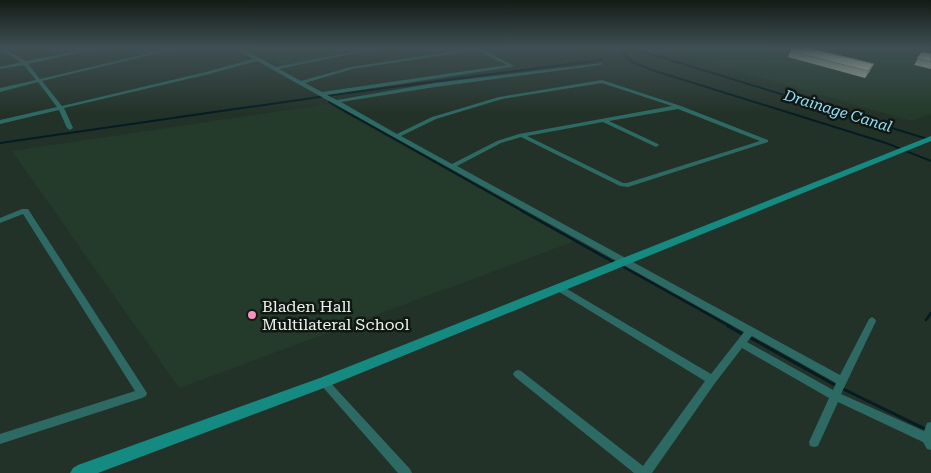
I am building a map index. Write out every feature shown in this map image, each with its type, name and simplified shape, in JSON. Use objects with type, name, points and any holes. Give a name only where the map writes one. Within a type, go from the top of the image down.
[{"type":"main road","points":[[78,473],[324,382],[931,138]]},
{"type":"street","points":[[30,70],[61,108],[70,128]]},
{"type":"street","points":[[0,90],[84,70]]},
{"type":"street","points":[[0,122],[213,70]]},
{"type":"street","points":[[278,70],[339,101],[397,136],[842,380]]},
{"type":"street","points":[[300,83],[344,70]]},
{"type":"street","points":[[322,94],[484,70]]},
{"type":"street","points":[[339,101],[435,85],[552,70]]},
{"type":"street","points":[[397,136],[434,118],[501,98],[602,81],[680,107],[766,141],[628,185],[622,185],[521,135]]},
{"type":"street","points":[[453,166],[499,142],[521,135],[680,107]]},
{"type":"street","points":[[605,121],[656,145]]},
{"type":"street","points":[[0,221],[24,211],[142,393],[0,439]]},
{"type":"street","points":[[559,288],[712,380]]},
{"type":"street","points":[[814,442],[834,396],[872,321]]},
{"type":"street","points":[[518,374],[644,473],[751,330]]},
{"type":"street","points":[[741,344],[834,396],[929,442],[931,427]]},
{"type":"street","points":[[324,382],[406,473]]},
{"type":"shaded area","points":[[735,70],[931,70],[931,114],[911,121]]},
{"type":"shaded area","name":"Bladen Hall Multilateral School","points":[[328,104],[575,241],[179,388],[12,151]]},
{"type":"waterway","points":[[0,143],[340,94],[524,70]]},
{"type":"waterway","points":[[652,70],[886,143],[931,161]]},
{"type":"waterway","name":"Drainage Canal","points":[[703,70],[931,140]]},
{"type":"waterway","points":[[329,102],[524,212]]},
{"type":"waterway","points":[[522,211],[615,263]]},
{"type":"waterway","points":[[620,265],[731,327]]},
{"type":"waterway","points":[[926,320],[931,313]]},
{"type":"waterway","points":[[728,326],[744,335]]},
{"type":"waterway","points":[[749,337],[833,384],[931,432]]},
{"type":"place","name":"Bladen Hall Multilateral School","points":[[252,315]]}]
